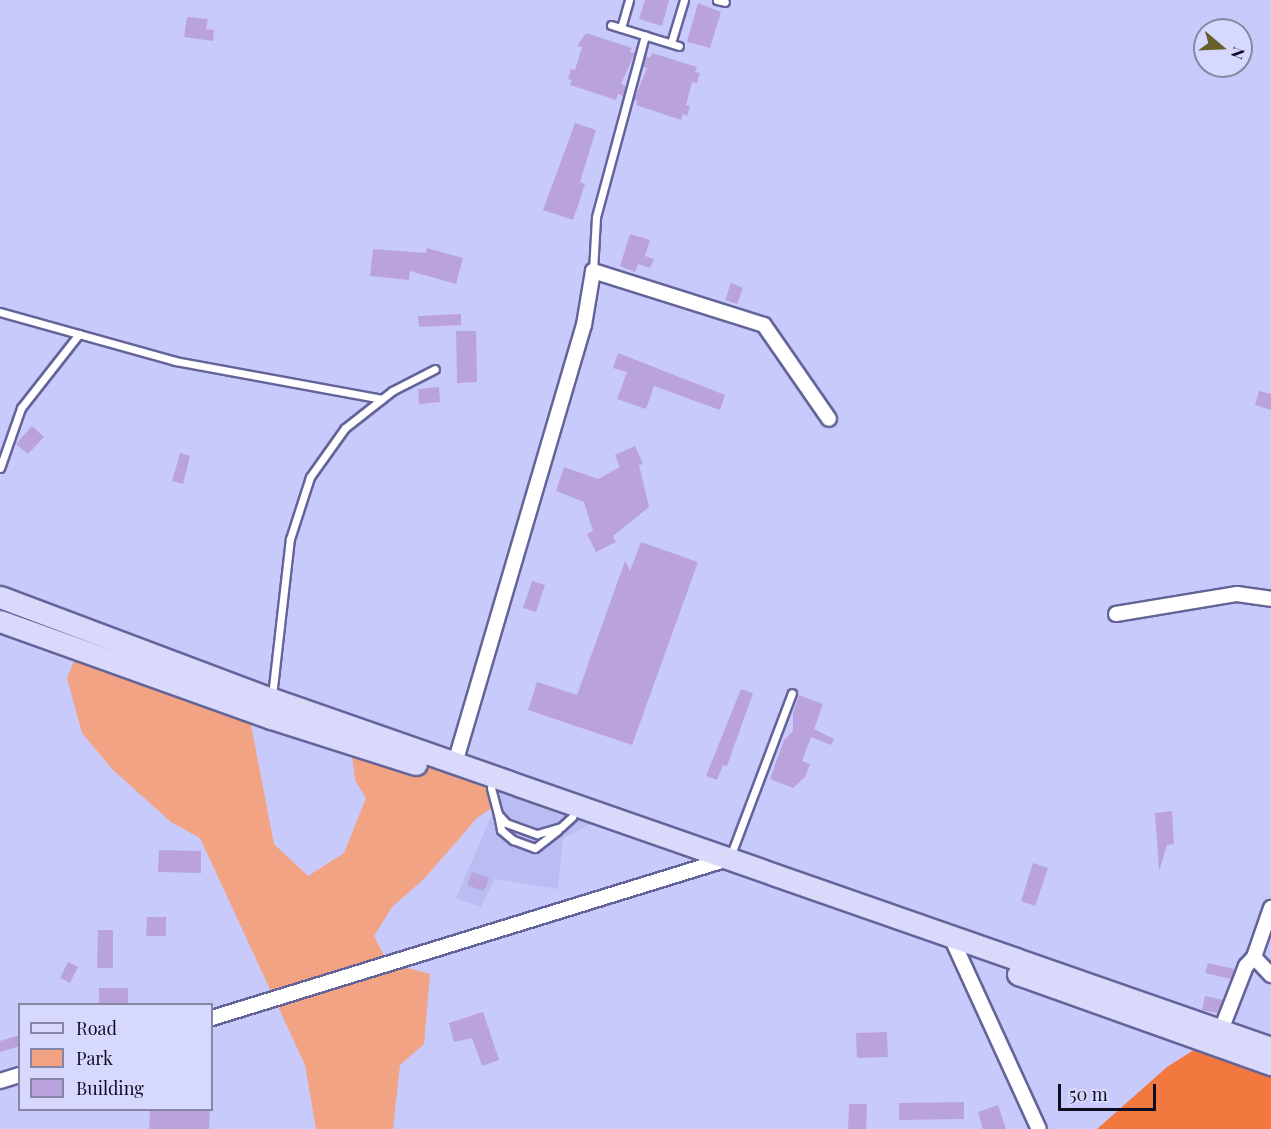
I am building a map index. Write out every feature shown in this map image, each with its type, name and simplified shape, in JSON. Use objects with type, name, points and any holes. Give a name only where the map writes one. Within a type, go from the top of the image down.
[{"type":"main road","points":[[0,597],[272,699],[953,944],[1271,1064]]},
{"type":"main road","points":[[0,621],[271,718],[490,788],[566,822],[720,861]]},
{"type":"main road","points":[[953,944],[1271,1048]]},
{"type":"street","points":[[455,763],[584,325],[593,271],[764,325],[829,419]]},
{"type":"street","points":[[1116,614],[1237,594],[1271,599]]},
{"type":"street","points":[[213,1018],[720,861]]},
{"type":"street","points":[[1221,1030],[1246,966],[1254,957],[1271,908]]},
{"type":"street","points":[[953,944],[1039,1129]]},
{"type":"street","points":[[1254,957],[1271,975]]},
{"type":"street","points":[[0,1081],[18,1076]]},
{"type":"lane","points":[[621,28],[629,0]]},
{"type":"lane","points":[[671,44],[684,0]]},
{"type":"lane","points":[[717,0],[725,2]]},
{"type":"lane","points":[[611,25],[679,46]]},
{"type":"lane","points":[[593,271],[596,217],[645,36]]},
{"type":"lane","points":[[0,312],[175,361],[382,399]]},
{"type":"lane","points":[[0,468],[21,408],[79,334]]},
{"type":"lane","points":[[272,699],[290,539],[310,477],[345,428],[382,399],[435,369]]},
{"type":"lane","points":[[720,861],[792,693]]},
{"type":"lane","points":[[490,788],[501,830],[513,840],[536,848],[566,822]]},
{"type":"lane","points":[[498,814],[506,823],[537,834],[566,822]]},
{"type":"shaded area","points":[[490,781],[601,819],[563,838],[558,889],[495,879],[481,907],[456,898],[496,805]]},
{"type":"shaded area","points":[[1219,1034],[1271,1053],[1271,1129],[1097,1129],[1167,1067]]},
{"type":"green space","points":[[84,637],[245,694],[274,844],[308,876],[344,853],[366,798],[355,780],[349,731],[490,781],[496,805],[477,818],[424,879],[392,907],[374,936],[388,963],[430,974],[424,1044],[400,1065],[393,1129],[316,1129],[305,1065],[200,838],[171,822],[112,769],[82,733],[67,678]]},
{"type":"building","points":[[645,0],[669,0],[662,26],[639,19]]},
{"type":"building","points":[[698,3],[721,12],[710,48],[687,42]]},
{"type":"building","points":[[187,17],[208,19],[206,29],[214,30],[213,41],[184,37]]},
{"type":"building","points":[[586,33],[632,48],[630,52],[635,53],[621,84],[626,86],[623,96],[618,94],[616,100],[570,85],[572,80],[568,79],[571,69],[575,70],[582,47],[577,46]]},
{"type":"building","points":[[652,53],[697,67],[695,72],[700,73],[697,83],[692,82],[686,105],[690,106],[687,116],[683,114],[681,120],[636,105],[638,101],[634,100],[647,68],[642,67],[645,56],[650,58]]},
{"type":"building","points":[[575,123],[596,130],[580,182],[585,184],[573,220],[543,210]]},
{"type":"building","points":[[630,234],[650,240],[645,256],[654,259],[650,268],[638,264],[635,272],[620,266]]},
{"type":"building","points":[[427,248],[463,258],[456,284],[410,271],[409,280],[370,276],[373,249],[426,253]]},
{"type":"building","points":[[731,283],[743,288],[737,304],[725,300]]},
{"type":"building","points":[[461,314],[461,325],[419,327],[418,316]]},
{"type":"building","points":[[456,331],[476,331],[477,382],[457,383]]},
{"type":"building","points":[[618,353],[725,395],[720,410],[654,386],[646,409],[617,399],[627,372],[613,368]]},
{"type":"building","points":[[439,387],[440,402],[419,404],[418,389]]},
{"type":"building","points":[[1259,391],[1271,394],[1271,410],[1255,405]]},
{"type":"building","points":[[32,426],[44,437],[28,454],[16,444]]},
{"type":"building","points":[[635,446],[643,464],[639,465],[649,507],[613,536],[616,542],[596,552],[587,534],[593,531],[584,502],[556,491],[564,467],[598,479],[620,467],[615,455]]},
{"type":"building","points":[[180,453],[190,456],[183,484],[172,481]]},
{"type":"building","points":[[641,542],[698,562],[632,745],[528,710],[537,682],[577,695],[625,561],[630,571]]},
{"type":"building","points":[[532,581],[545,585],[536,612],[523,608]]},
{"type":"building","points":[[741,689],[753,693],[727,766],[723,765],[717,780],[706,776]]},
{"type":"building","points":[[799,695],[823,704],[814,729],[834,739],[831,745],[811,737],[802,761],[810,764],[805,777],[793,788],[770,779],[784,740],[793,731],[793,713]]},
{"type":"building","points":[[1172,811],[1174,844],[1167,845],[1159,871],[1155,813]]},
{"type":"building","points":[[159,850],[201,851],[201,873],[158,872]]},
{"type":"building","points":[[1033,863],[1048,868],[1035,906],[1021,901]]},
{"type":"building","points":[[472,872],[489,878],[484,891],[467,885]]},
{"type":"building","points":[[147,917],[166,917],[166,936],[146,936]]},
{"type":"building","points":[[98,930],[113,930],[113,968],[97,968]]},
{"type":"building","points":[[68,962],[78,967],[70,983],[60,978]]},
{"type":"building","points":[[1208,963],[1235,969],[1231,979],[1205,973]]},
{"type":"building","points":[[99,988],[128,988],[128,1003],[99,1003]]},
{"type":"building","points":[[1205,996],[1223,1000],[1218,1013],[1202,1010]]},
{"type":"building","points":[[483,1012],[499,1060],[482,1066],[472,1038],[454,1042],[449,1023]]},
{"type":"building","points":[[887,1032],[888,1057],[857,1058],[856,1033]]},
{"type":"building","points":[[18,1036],[18,1047],[0,1052],[0,1041]]},
{"type":"building","points":[[964,1102],[964,1119],[899,1120],[899,1103]]},
{"type":"building","points":[[849,1104],[867,1104],[866,1129],[848,1129]]},
{"type":"building","points":[[998,1105],[1006,1129],[983,1129],[978,1112]]},
{"type":"building","points":[[150,1111],[210,1111],[209,1129],[149,1129]]}]
